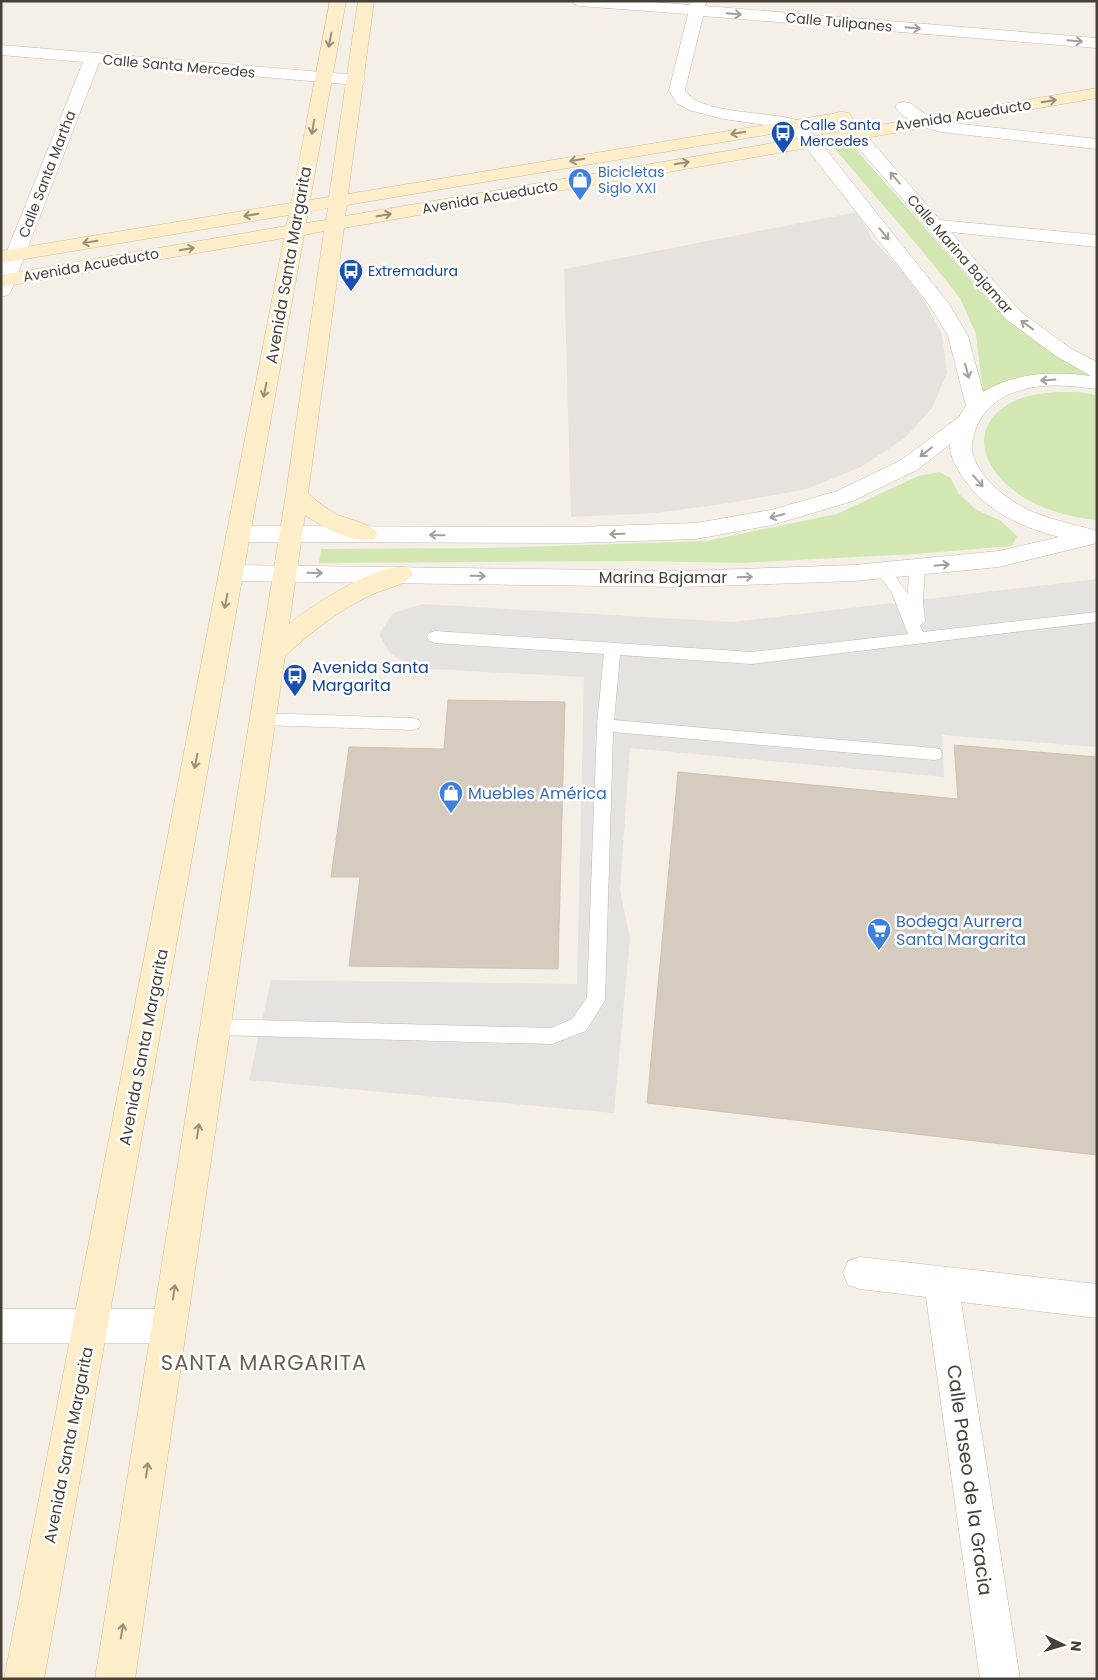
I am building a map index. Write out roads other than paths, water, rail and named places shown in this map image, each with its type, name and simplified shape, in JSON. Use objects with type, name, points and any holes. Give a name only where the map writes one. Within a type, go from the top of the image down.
[{"type":"main road","name":"Avenida Santa Margarita","points":[[24,1679],[338,1]]},
{"type":"main road","points":[[115,1679],[297,494],[357,80],[366,1]]},
{"type":"main road","name":"Avenida Acueducto","points":[[337,212],[810,141],[857,124],[923,113],[1097,93]]},
{"type":"main road","name":"Avenida Acueducto","points":[[884,110],[904,107],[923,113]]},
{"type":"main road","name":"Avenida Acueducto","points":[[3,284],[297,219],[792,124],[840,117],[857,124]]},
{"type":"main road","name":"Avenida Acueducto","points":[[9,256],[297,219]]},
{"type":"main road","points":[[297,494],[307,506],[322,517],[366,534]]},
{"type":"main road","points":[[271,654],[297,630],[350,594],[401,574]]},
{"type":"street","name":"Calle Tulipanes","points":[[580,1],[698,6],[1097,43]]},
{"type":"street","points":[[698,6],[677,90],[682,99],[695,106],[724,114],[792,124],[810,141],[939,304],[958,336],[970,414],[961,450],[974,479],[1003,506],[1044,526],[1094,537]]},
{"type":"street","name":"Calle Santa Mercedes","points":[[1,50],[322,79],[357,80]]},
{"type":"street","name":"Calle Santa Martha","points":[[3,284],[9,256],[92,58]]},
{"type":"street","points":[[923,113],[962,131],[1097,144]]},
{"type":"street","name":"Calle Marina Bajamar","points":[[857,124],[936,226],[1014,316],[1063,352],[1097,371]]},
{"type":"street","points":[[936,226],[1097,241]]},
{"type":"street","points":[[238,534],[574,536],[696,531],[772,517],[846,496],[909,465],[1000,390],[1031,381],[1067,379],[1097,383]]},
{"type":"street","name":"Marina Bajamar","points":[[231,573],[683,579],[854,573],[999,559],[1094,537]]},
{"type":"street","points":[[860,1272],[1097,1301]]},
{"type":"street","name":"Calle Paseo de la Gracia","points":[[941,1282],[1000,1679]]},
{"type":"street","points":[[1,1326],[169,1326]]},
{"type":"lane","points":[[917,568],[915,602],[918,639]]},
{"type":"lane","points":[[883,570],[899,591],[918,639]]},
{"type":"lane","points":[[435,637],[752,658],[1097,617]]},
{"type":"lane","points":[[214,1027],[552,1036],[579,1025],[596,1000],[606,725],[613,648]]},
{"type":"lane","points":[[261,719],[413,724]]},
{"type":"lane","points":[[606,725],[934,754]]},
{"type":"place","name":"Calle Santa Mercedes","points":[[783,154]]},
{"type":"place","name":"Bicicletas Siglo XXI","points":[[580,201]]},
{"type":"place","name":"Extremadura","points":[[351,292]]},
{"type":"place","name":"Avenida Santa Margarita","points":[[295,697]]},
{"type":"place","name":"Muebles América","points":[[451,814]]},
{"type":"place","name":"Bodega Aurrera Santa Margarita","points":[[879,951]]},
{"type":"district","name":"SANTA MARGARITA","points":[[264,1363]]}]
